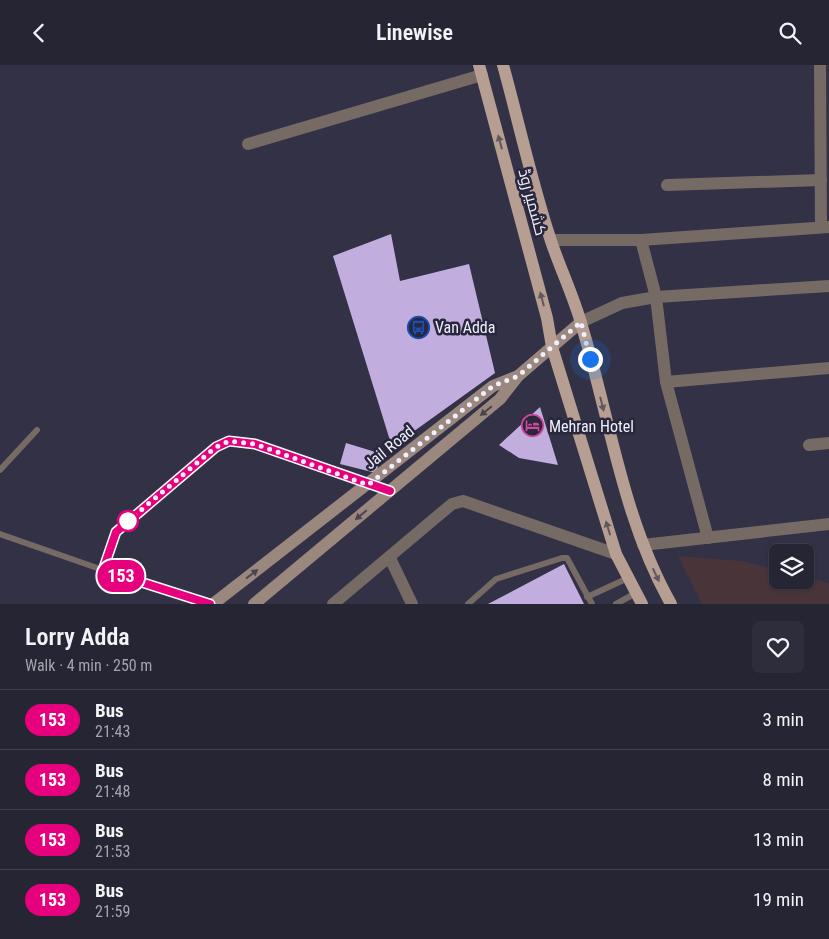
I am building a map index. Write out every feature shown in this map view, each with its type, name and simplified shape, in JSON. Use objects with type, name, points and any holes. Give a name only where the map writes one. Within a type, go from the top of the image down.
[{"type":"main road","name":"کشمیر روڈ","points":[[503,65],[551,240],[581,322],[618,471],[643,545],[657,579],[672,604]]},
{"type":"main road","name":"کشمیر روڈ","points":[[481,70],[547,318],[552,347],[616,554],[639,599]]},
{"type":"main road","name":"Jail Road","points":[[254,604],[500,399],[518,376],[581,322]]},
{"type":"main road","name":"Jail Road","points":[[211,604],[368,485],[493,386],[518,376]]},
{"type":"main road","points":[[368,485],[390,491]]},
{"type":"street","points":[[551,240],[640,240],[825,227],[821,180],[824,145],[820,65]]},
{"type":"street","points":[[248,144],[481,70]]},
{"type":"street","points":[[667,185],[821,180]]},
{"type":"street","points":[[640,240],[656,297],[666,382],[708,538]]},
{"type":"street","points":[[581,322],[622,303],[656,297],[829,286]]},
{"type":"street","points":[[666,382],[829,368]]},
{"type":"street","points":[[809,445],[829,443]]},
{"type":"street","points":[[333,604],[452,504],[463,501],[616,554]]},
{"type":"street","points":[[643,545],[829,524]]},
{"type":"street","points":[[390,558],[412,604]]},
{"type":"lane","points":[[0,470],[37,430]]},
{"type":"lane","points":[[103,570],[116,532],[216,447],[229,441],[255,444],[368,485]]},
{"type":"lane","points":[[0,534],[103,570],[211,604]]},
{"type":"lane","points":[[468,604],[496,579],[562,558],[567,558],[592,604]]},
{"type":"lane","points":[[587,597],[628,578]]},
{"type":"lane","points":[[616,604],[639,599]]},
{"type":"shaded area","points":[[678,556],[741,561],[769,568],[769,589],[814,589],[814,579],[829,583],[829,604],[702,604]]},
{"type":"building","name":"Van Adda","points":[[391,234],[400,281],[469,264],[495,373],[392,447],[333,256]]},
{"type":"building","name":"Mehran Hotel","points":[[540,407],[558,465],[519,458],[499,445]]},
{"type":"building","points":[[346,443],[382,454],[376,473],[340,464]]},
{"type":"building","points":[[564,564],[584,604],[488,604]]},
{"type":"bus line","name":"153","points":[[210,604],[103,570],[108,550],[116,532],[216,447],[229,441],[255,444],[368,485],[390,491]]},
{"type":"place","name":"Van Adda","points":[[419,327]]},
{"type":"place","name":"Mehran Hotel","points":[[533,426]]},
{"type":"route","points":[[128,521],[216,447],[229,441],[255,444],[368,485],[493,386],[518,376],[581,322],[590,359]]}]
